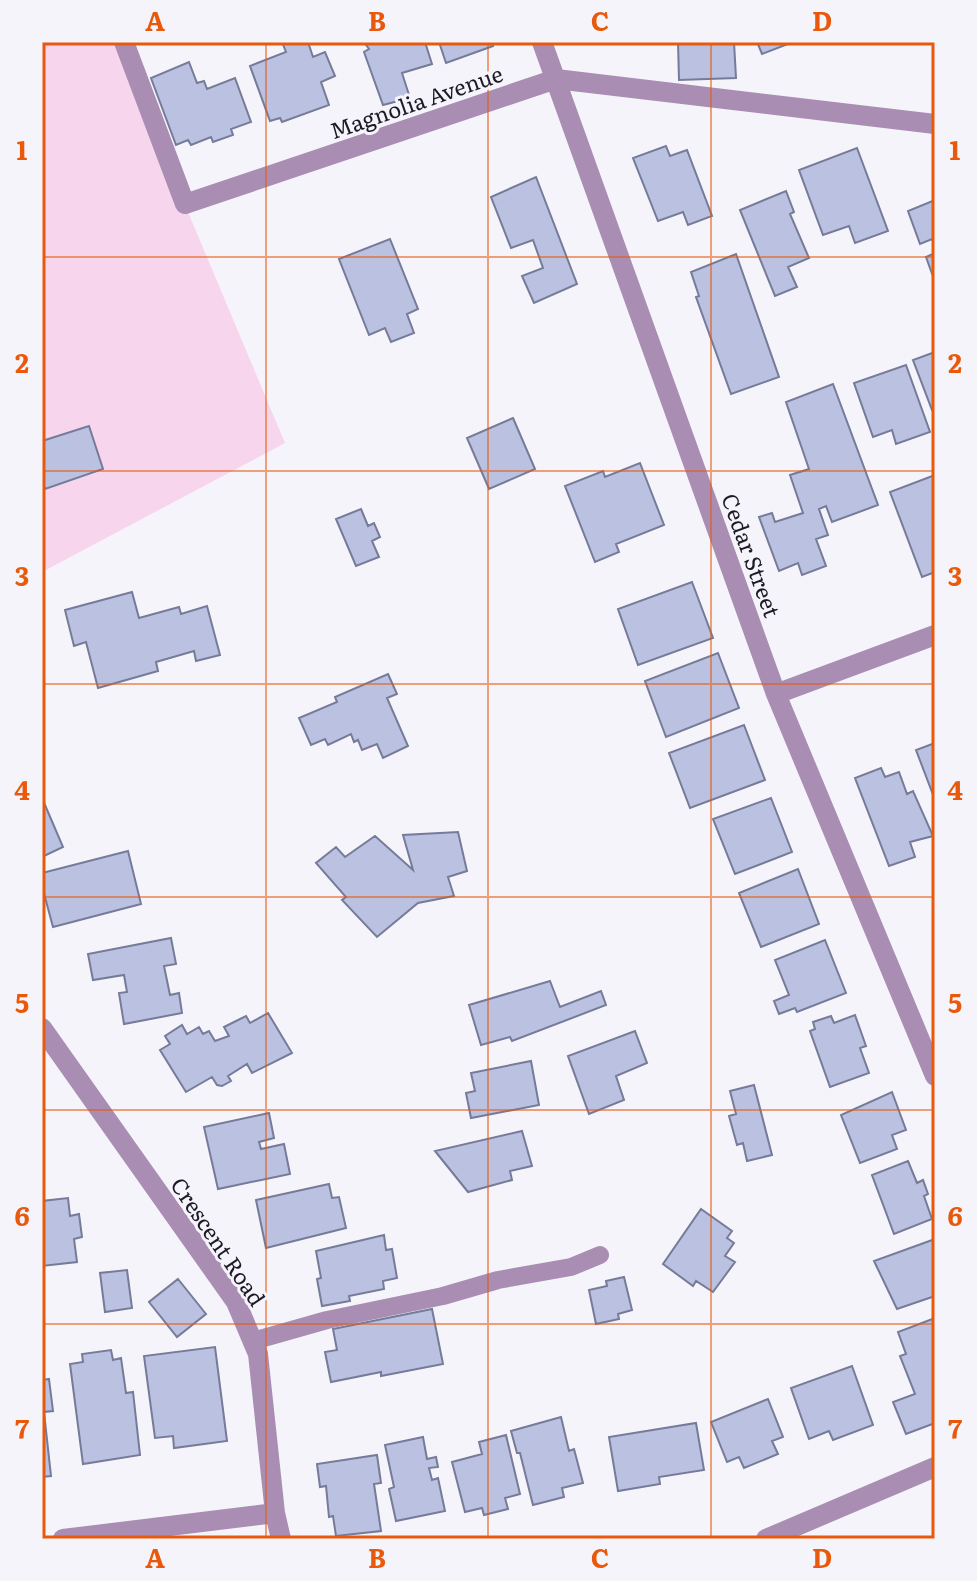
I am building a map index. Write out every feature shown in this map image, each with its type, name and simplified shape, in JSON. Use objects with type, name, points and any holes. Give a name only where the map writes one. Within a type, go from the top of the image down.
[{"type":"street","name":"Magnolia Avenue","points":[[124,42],[185,204],[556,79],[935,124]]},
{"type":"street","name":"Cedar Street","points":[[542,42],[776,694],[935,1076]]},
{"type":"street","points":[[776,694],[935,635]]},
{"type":"street","name":"Crescent Road","points":[[42,1028],[236,1302],[258,1354],[275,1513],[281,1539]]},
{"type":"street","points":[[766,1539],[935,1467]]},
{"type":"street","points":[[63,1539],[275,1513]]},
{"type":"lane","points":[[253,1341],[327,1320],[443,1296],[498,1280],[571,1267],[600,1255]]},
{"type":"shaded area","points":[[42,42],[124,42],[172,174],[285,443],[42,572]]},
{"type":"building","points":[[282,42],[308,42],[313,57],[325,52],[335,76],[321,82],[329,105],[282,122],[280,118],[270,121],[250,66],[286,52]]},
{"type":"building","points":[[364,42],[425,42],[432,64],[402,73],[410,98],[383,105],[364,52],[369,49]]},
{"type":"building","points":[[439,42],[492,42],[493,46],[446,63]]},
{"type":"building","points":[[678,42],[734,42],[736,78],[679,80]]},
{"type":"building","points":[[757,42],[793,42],[762,54]]},
{"type":"building","points":[[189,62],[197,83],[204,81],[207,89],[235,78],[251,122],[231,129],[233,135],[213,142],[211,137],[191,145],[188,140],[176,145],[151,78]]},
{"type":"building","points":[[666,146],[670,156],[687,150],[712,216],[688,225],[683,212],[658,221],[633,158]]},
{"type":"building","points":[[857,148],[888,231],[855,243],[849,226],[823,235],[799,170]]},
{"type":"building","points":[[536,177],[577,284],[534,303],[522,276],[543,268],[533,240],[511,248],[491,197]]},
{"type":"building","points":[[786,191],[794,212],[790,214],[809,258],[788,267],[797,287],[775,296],[740,210]]},
{"type":"building","points":[[935,200],[935,247],[932,239],[920,244],[908,211]]},
{"type":"building","points":[[390,239],[418,309],[407,314],[414,333],[391,342],[385,328],[369,335],[339,259]]},
{"type":"building","points":[[935,253],[935,282],[926,257]]},
{"type":"building","points":[[736,254],[779,377],[731,394],[696,297],[699,296],[691,272]]},
{"type":"building","points":[[935,352],[935,409],[932,410],[913,360]]},
{"type":"building","points":[[906,365],[930,432],[896,444],[892,430],[873,437],[854,383]]},
{"type":"building","points":[[833,384],[878,505],[832,522],[826,506],[819,509],[828,535],[816,539],[826,566],[802,575],[798,563],[779,571],[759,517],[772,513],[775,522],[803,513],[790,475],[809,469],[786,402]]},
{"type":"building","points":[[513,418],[535,469],[489,489],[467,438]]},
{"type":"building","points":[[89,426],[103,469],[45,489],[42,480],[42,441]]},
{"type":"building","points":[[640,463],[664,525],[616,544],[619,552],[595,562],[565,486],[603,471],[605,477]]},
{"type":"building","points":[[935,475],[935,572],[922,577],[890,492]]},
{"type":"building","points":[[361,509],[368,526],[374,523],[380,537],[372,541],[379,557],[356,566],[336,519]]},
{"type":"building","points":[[692,582],[713,638],[638,665],[618,609]]},
{"type":"building","points":[[132,592],[139,618],[179,607],[181,614],[207,606],[220,655],[196,661],[194,651],[156,662],[158,671],[98,688],[86,642],[74,646],[65,610]]},
{"type":"building","points":[[718,653],[739,708],[666,737],[645,681]]},
{"type":"building","points":[[388,674],[397,694],[387,698],[408,746],[383,758],[377,744],[362,750],[351,734],[328,745],[325,739],[311,745],[299,718],[337,702],[335,697]]},
{"type":"building","points":[[744,725],[765,780],[690,808],[669,753]]},
{"type":"building","points":[[935,743],[935,800],[916,750]]},
{"type":"building","points":[[881,768],[885,777],[899,772],[907,794],[913,791],[933,836],[910,842],[915,857],[889,866],[855,778]]},
{"type":"building","points":[[42,798],[63,847],[42,857]]},
{"type":"building","points":[[771,798],[792,852],[735,874],[713,819]]},
{"type":"building","points":[[458,832],[467,871],[448,877],[454,896],[418,903],[377,937],[342,900],[346,897],[316,863],[336,847],[345,857],[375,836],[413,870],[403,835]]},
{"type":"building","points":[[128,851],[141,904],[53,927],[42,886],[42,873]]},
{"type":"building","points":[[798,869],[819,924],[761,947],[739,893]]},
{"type":"building","points":[[171,938],[176,964],[164,966],[170,995],[179,993],[182,1013],[124,1024],[119,993],[127,992],[124,975],[93,980],[88,954]]},
{"type":"building","points":[[825,940],[846,993],[797,1012],[795,1008],[779,1014],[774,1001],[789,995],[775,960]]},
{"type":"building","points":[[550,981],[560,1007],[601,991],[606,1005],[512,1041],[510,1037],[481,1045],[469,1005]]},
{"type":"building","points":[[268,1013],[292,1053],[252,1073],[247,1064],[228,1076],[231,1081],[222,1086],[217,1085],[212,1077],[186,1092],[160,1050],[170,1044],[165,1036],[182,1025],[187,1034],[199,1027],[203,1034],[209,1031],[215,1041],[229,1036],[224,1027],[246,1016],[250,1023]]},
{"type":"building","points":[[855,1015],[866,1046],[860,1048],[869,1073],[830,1087],[810,1031],[815,1029],[813,1022],[831,1016],[834,1023]]},
{"type":"building","points":[[635,1031],[647,1063],[616,1076],[624,1100],[589,1114],[568,1056]]},
{"type":"building","points":[[531,1061],[539,1105],[471,1118],[466,1093],[475,1091],[471,1073]]},
{"type":"building","points":[[754,1085],[772,1155],[747,1161],[743,1143],[737,1145],[729,1116],[736,1114],[730,1091]]},
{"type":"building","points":[[892,1092],[906,1130],[892,1135],[897,1149],[860,1163],[841,1115]]},
{"type":"building","points":[[269,1113],[274,1138],[259,1142],[261,1149],[284,1144],[290,1174],[218,1189],[204,1127]]},
{"type":"building","points":[[522,1131],[532,1166],[510,1171],[512,1180],[468,1192],[435,1151]]},
{"type":"building","points":[[908,1161],[917,1183],[923,1180],[928,1194],[924,1196],[932,1219],[894,1234],[872,1175]]},
{"type":"building","points":[[329,1184],[332,1198],[339,1197],[346,1228],[266,1248],[256,1200]]},
{"type":"building","points":[[68,1198],[70,1216],[79,1214],[82,1237],[74,1239],[77,1262],[42,1266],[42,1201]]},
{"type":"building","points":[[701,1209],[732,1231],[727,1238],[734,1243],[725,1256],[735,1262],[713,1292],[696,1281],[693,1286],[663,1264]]},
{"type":"building","points":[[384,1235],[386,1250],[392,1249],[397,1278],[383,1281],[384,1289],[349,1296],[350,1301],[322,1306],[316,1251]]},
{"type":"building","points":[[935,1239],[935,1296],[897,1309],[874,1261]]},
{"type":"building","points":[[127,1270],[132,1308],[105,1312],[100,1273]]},
{"type":"building","points":[[624,1277],[632,1310],[618,1314],[619,1319],[596,1324],[589,1290],[607,1286],[606,1281]]},
{"type":"building","points":[[178,1279],[206,1314],[177,1337],[149,1302]]},
{"type":"building","points":[[432,1309],[443,1364],[331,1382],[325,1352],[337,1350],[333,1329]]},
{"type":"building","points":[[935,1318],[935,1423],[906,1434],[893,1402],[915,1394],[900,1356],[906,1354],[898,1332]]},
{"type":"building","points":[[215,1347],[227,1441],[174,1448],[173,1436],[155,1438],[144,1356]]},
{"type":"building","points":[[111,1350],[113,1360],[121,1358],[126,1393],[133,1392],[140,1455],[83,1464],[70,1364],[83,1362],[82,1354]]},
{"type":"building","points":[[852,1366],[873,1425],[833,1440],[829,1431],[809,1439],[791,1388]]},
{"type":"building","points":[[49,1379],[53,1411],[44,1412],[51,1476],[42,1477],[42,1380]]},
{"type":"building","points":[[768,1399],[783,1437],[772,1441],[778,1454],[744,1468],[739,1457],[727,1462],[711,1422]]},
{"type":"building","points":[[561,1417],[569,1451],[574,1449],[583,1483],[562,1488],[564,1497],[533,1505],[511,1431]]},
{"type":"building","points":[[696,1423],[704,1470],[659,1477],[660,1484],[618,1491],[609,1437]]},
{"type":"building","points":[[506,1435],[520,1494],[505,1498],[508,1509],[484,1515],[482,1508],[465,1512],[452,1462],[482,1454],[479,1442]]},
{"type":"building","points":[[423,1437],[427,1459],[436,1457],[438,1467],[429,1468],[432,1480],[438,1478],[445,1511],[396,1521],[389,1489],[394,1487],[385,1445]]},
{"type":"building","points":[[377,1455],[381,1483],[374,1484],[381,1531],[336,1536],[333,1516],[329,1517],[326,1486],[320,1487],[317,1464]]}]
